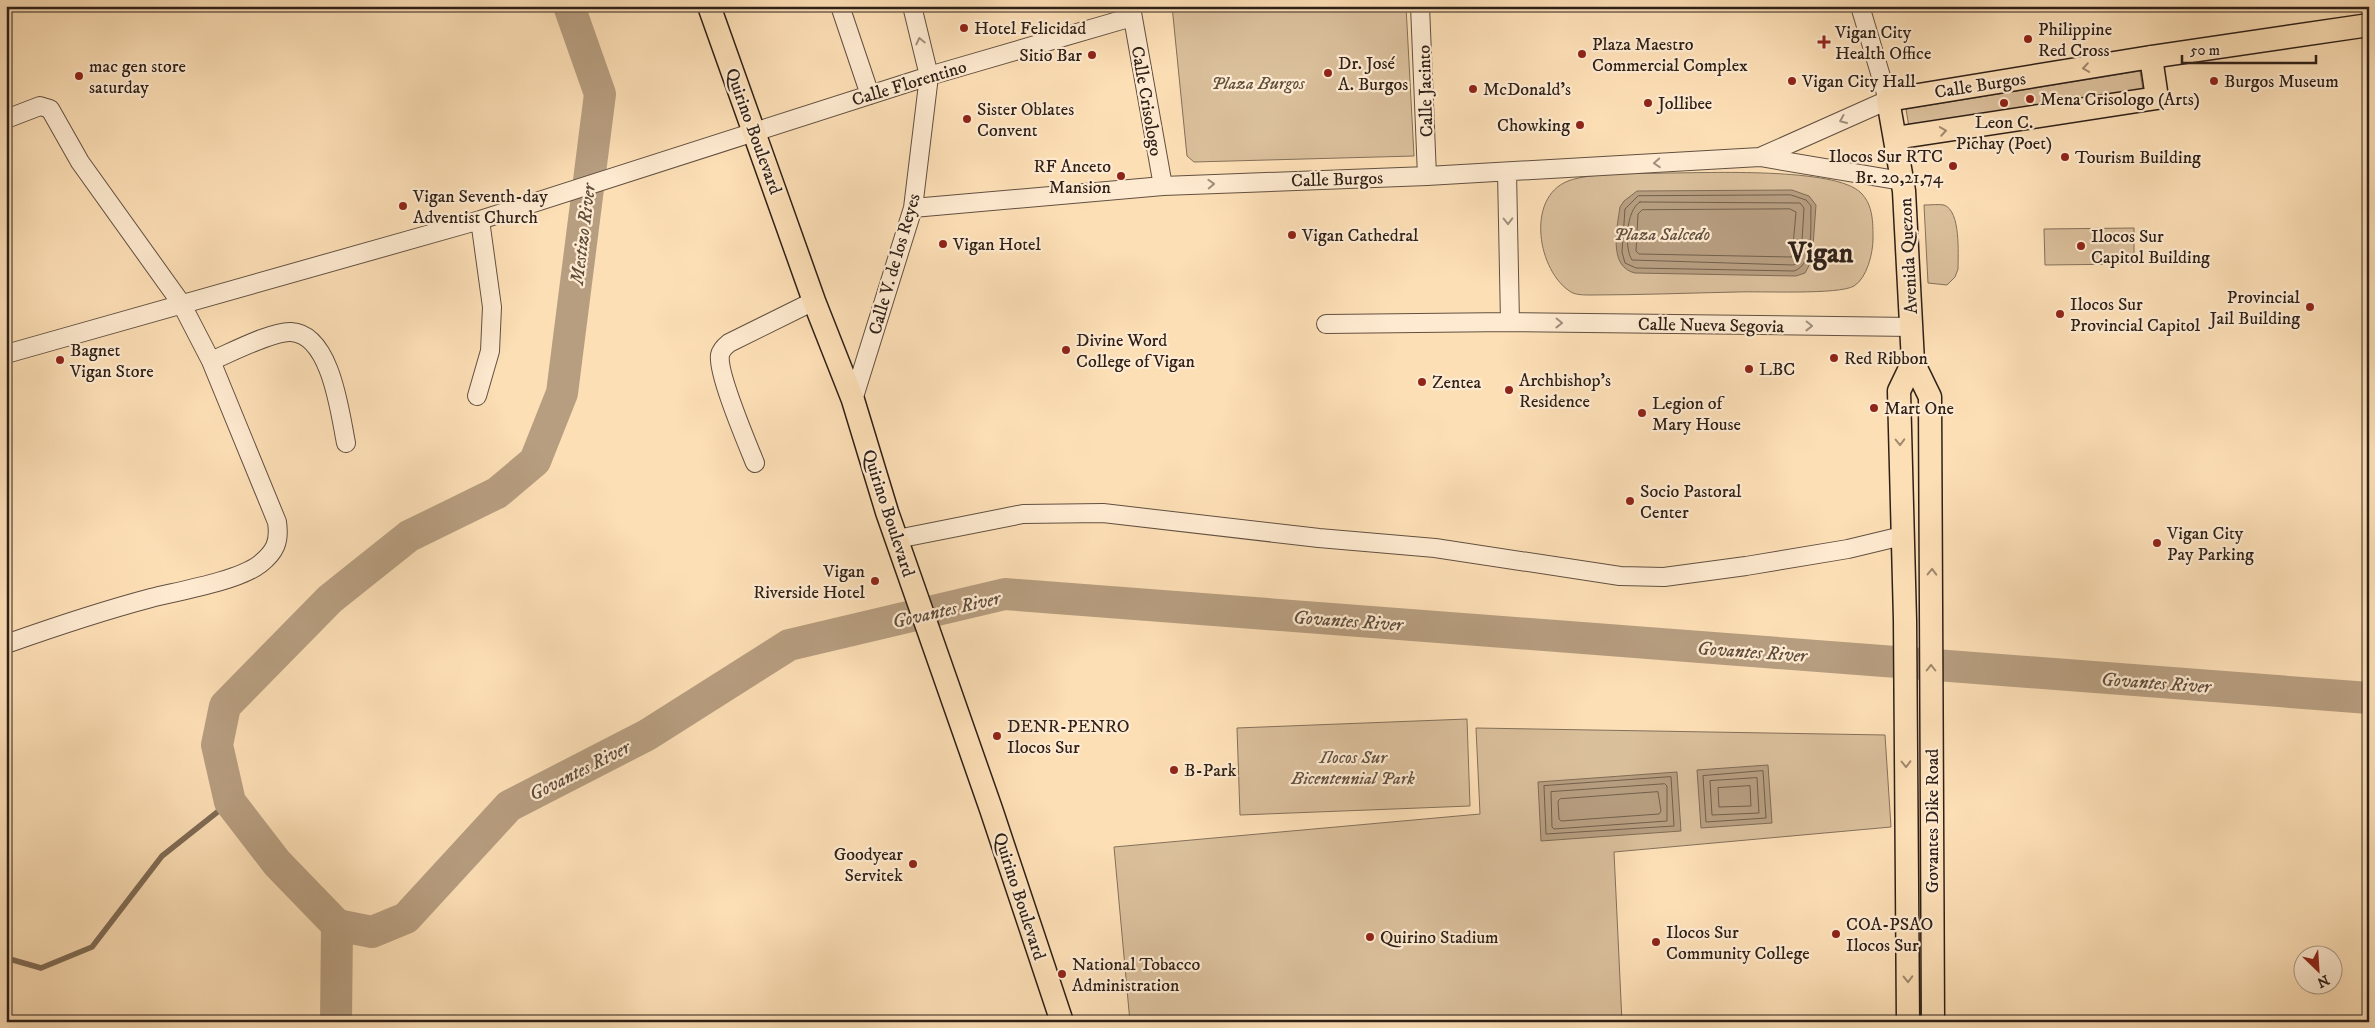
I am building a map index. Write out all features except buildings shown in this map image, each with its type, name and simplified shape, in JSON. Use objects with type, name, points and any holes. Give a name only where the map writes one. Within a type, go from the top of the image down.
[{"type":"main road","name":"Quirino Boulevard","points":[[709,6],[814,301],[853,400],[905,565],[992,810],[1062,1022]]},
{"type":"main road","name":"Calle Burgos","points":[[1888,100],[2151,57],[2369,25]]},
{"type":"main road","points":[[1895,138],[2157,98],[2151,57]]},
{"type":"main road","name":"Avenida Quezon","points":[[1888,100],[1902,181],[1913,362],[1930,397],[1931,613]]},
{"type":"main road","name":"Avenida Quezon","points":[[1904,612],[1898,391],[1913,362]]},
{"type":"main road","points":[[1904,612],[1931,613]]},
{"type":"main road","name":"Govantes Dike Road","points":[[1904,612],[1908,1015]]},
{"type":"main road","name":"Govantes Dike Road","points":[[1931,613],[1933,1015]]},
{"type":"main road","points":[[1905,726],[1931,726]]},
{"type":"main road","points":[[1908,1015],[1933,1015]]},
{"type":"street","points":[[840,6],[870,95]]},
{"type":"street","name":"Calle V. de los Reyes","points":[[853,400],[913,208],[928,76],[912,6]]},
{"type":"street","name":"Calle Jacinto","points":[[1420,6],[1427,176]]},
{"type":"street","name":"Avenida Quezon","points":[[1860,6],[1888,100]]},
{"type":"street","name":"Calle Florentino","points":[[6,354],[480,220],[1133,10]]},
{"type":"street","name":"Calle Crisologo","points":[[1133,10],[1163,186]]},
{"type":"street","name":"Calle Burgos","points":[[1760,157],[1888,100]]},
{"type":"street","points":[[6,120],[40,106],[50,109],[80,162],[182,303],[211,361],[277,522],[278,545],[258,566],[233,578],[103,611],[6,644]]},
{"type":"street","name":"Calle Burgos","points":[[913,208],[1163,186],[1427,176],[1760,157],[1902,181]]},
{"type":"street","points":[[1507,172],[1510,322]]},
{"type":"street","points":[[477,396],[490,351],[492,308],[480,220]]},
{"type":"street","points":[[755,463],[734,410],[720,363],[720,353],[729,343],[814,301]]},
{"type":"street","name":"Calle Nueva Segovia","points":[[1326,324],[1510,322],[1912,327]]},
{"type":"street","points":[[211,361],[280,333],[300,334],[311,341],[324,359],[334,384],[346,443]]},
{"type":"street","points":[[897,539],[1023,514],[1104,513],[1319,538],[1435,548],[1620,576],[1664,577],[1848,549],[1902,536]]},
{"type":"green space","name":"Plaza Burgos","points":[[1172,6],[1406,6],[1414,156],[1194,162],[1187,156]]},
{"type":"green space","points":[[2140,71],[2143,90],[1909,127],[1906,109]]},
{"type":"green space","name":"Plaza Salcedo","points":[[1739,172],[1799,175],[1826,179],[1847,185],[1861,193],[1868,203],[1872,214],[1873,245],[1866,271],[1859,282],[1846,289],[1816,292],[1585,295],[1571,292],[1560,282],[1551,269],[1544,253],[1541,218],[1546,203],[1554,190],[1568,181],[1590,176],[1617,174]]},
{"type":"green space","points":[[1924,205],[1944,205],[1953,215],[1956,224],[1958,269],[1955,277],[1947,285],[1928,283]]},
{"type":"green space","points":[[2134,228],[2134,264],[2045,265],[2044,229]]},
{"type":"green space","name":"Ilocos Sur Bicentennial Park","points":[[1467,719],[1470,806],[1240,815],[1237,728]]},
{"type":"green space","name":"Quirino Stadium","points":[[1476,728],[1885,735],[1891,827],[1614,852],[1622,1022],[1130,1022],[1114,847],[1480,814]]},
{"type":"water","points":[[1792,190],[1809,196],[1816,205],[1812,260],[1805,273],[1796,276],[1635,273],[1626,269],[1621,263],[1616,246],[1620,207],[1624,201],[1637,191]]},
{"type":"water","points":[[1768,765],[1772,823],[1701,828],[1697,770]]},
{"type":"water","points":[[1677,772],[1681,831],[1541,841],[1538,782]]},
{"type":"waterway","name":"Govantes River","points":[[569,6],[600,94],[562,393],[535,461],[497,493],[409,536],[330,599],[225,706],[217,745],[230,802],[277,863],[337,925],[372,932],[406,918],[509,806],[647,735],[789,645],[1005,594],[2369,698]]},
{"type":"waterway","points":[[6,958],[41,968],[92,947],[162,856],[230,802]]},
{"type":"waterway","points":[[336,1022],[337,925]]},
{"type":"place","name":"Hotel Felicidad","points":[[964,28]]},
{"type":"place","name":"Philippine Red Cross","points":[[2028,39]]},
{"type":"place","name":"Vigan City Health Office","points":[[1824,42]]},
{"type":"place","name":"Plaza Maestro Commercial Complex","points":[[1582,54]]},
{"type":"place","name":"Sitio Bar","points":[[1092,55]]},
{"type":"place","name":"Dr. José A. Burgos","points":[[1328,73]]},
{"type":"place","name":"mac gen store saturday","points":[[79,76]]},
{"type":"place","name":"Vigan City Hall","points":[[1792,81]]},
{"type":"place","name":"Burgos Museum","points":[[2214,81]]},
{"type":"place","name":"McDonald's","points":[[1473,89]]},
{"type":"place","name":"Mena Crisologo (Arts)","points":[[2030,99]]},
{"type":"place","name":"Jollibee","points":[[1648,103]]},
{"type":"place","name":"Leon C. Pichay (Poet)","points":[[2004,103]]},
{"type":"place","name":"Sister Oblates Convent","points":[[967,119]]},
{"type":"place","name":"Chowking","points":[[1580,125]]},
{"type":"place","name":"Tourism Building","points":[[2065,157]]},
{"type":"place","name":"Ilocos Sur RTC Br. 20,21,74","points":[[1953,166]]},
{"type":"place","name":"RF Anceto Mansion","points":[[1121,176]]},
{"type":"place","name":"Vigan Seventh-day Adventist Church","points":[[403,206]]},
{"type":"place","name":"Vigan Cathedral","points":[[1292,235]]},
{"type":"place","name":"Vigan Hotel","points":[[943,244]]},
{"type":"place","name":"Ilocos Sur Capitol Building","points":[[2081,246]]},
{"type":"place","name":"Provincial Jail Building","points":[[2310,307]]},
{"type":"place","name":"Ilocos Sur Provincial Capitol","points":[[2060,314]]},
{"type":"place","name":"Divine Word College of Vigan","points":[[1066,350]]},
{"type":"place","name":"Red Ribbon","points":[[1834,358]]},
{"type":"place","name":"Bagnet Vigan Store","points":[[60,360]]},
{"type":"place","name":"LBC","points":[[1749,369]]},
{"type":"place","name":"Zentea","points":[[1422,382]]},
{"type":"place","name":"Archbishop's Residence","points":[[1509,390]]},
{"type":"place","name":"Mart One","points":[[1874,408]]},
{"type":"place","name":"Legion of Mary House","points":[[1642,413]]},
{"type":"place","name":"Socio Pastoral Center","points":[[1630,501]]},
{"type":"place","name":"Vigan City Pay Parking","points":[[2157,543]]},
{"type":"place","name":"Vigan Riverside Hotel","points":[[875,581]]},
{"type":"place","name":"DENR-PENRO Ilocos Sur","points":[[997,736]]},
{"type":"place","name":"B-Park","points":[[1174,770]]},
{"type":"place","name":"Goodyear Servitek","points":[[913,864]]},
{"type":"place","name":"COA-PSAO Ilocos Sur","points":[[1836,934]]},
{"type":"place","name":"Quirino Stadium","points":[[1370,937]]},
{"type":"place","name":"Ilocos Sur Community College","points":[[1656,942]]},
{"type":"place","name":"National Tobacco Administration","points":[[1062,974]]},
{"type":"district","name":"Vigan","points":[[1821,252]]},
{"type":"water label","name":"Mestizo River","points":[[582,234]]}]
